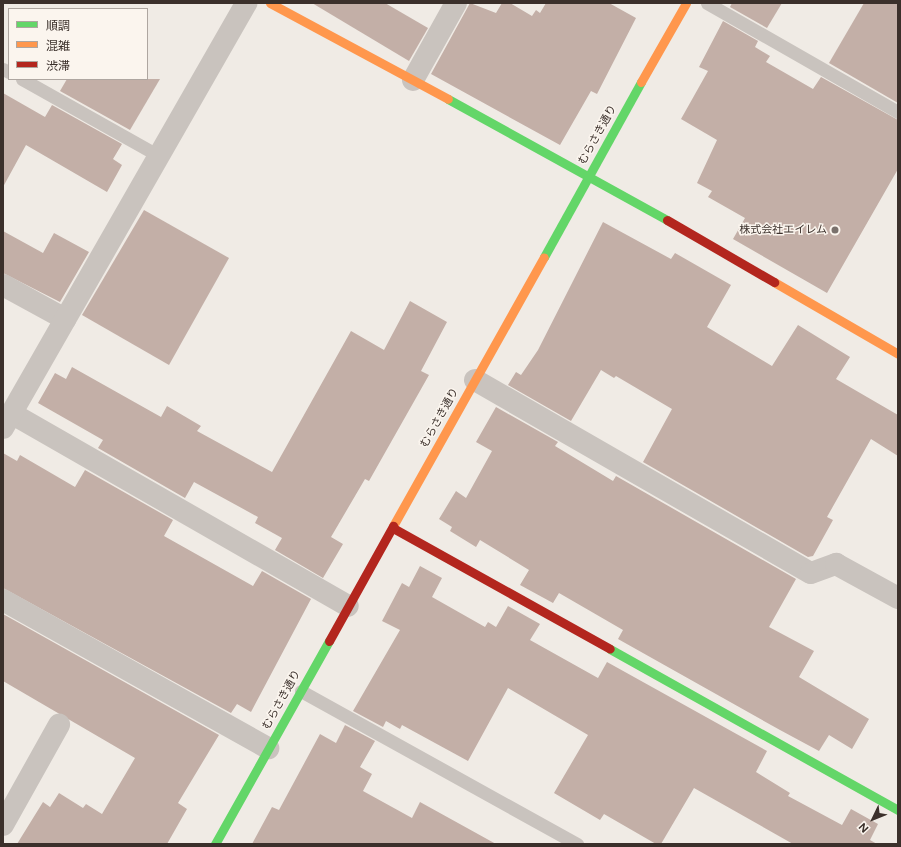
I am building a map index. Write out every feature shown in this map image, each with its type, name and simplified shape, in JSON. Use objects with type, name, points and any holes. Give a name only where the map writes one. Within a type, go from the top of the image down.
[{"type":"street","points":[[246,3],[7,421],[348,606]]},
{"type":"street","points":[[270,3],[590,175],[898,354]]},
{"type":"street","points":[[413,80],[456,3]]},
{"type":"street","name":"むらさき通り","points":[[215,844],[686,3]]},
{"type":"street","points":[[3,285],[65,319]]},
{"type":"street","points":[[475,380],[811,573],[836,564],[898,598]]},
{"type":"street","points":[[393,528],[898,810]]},
{"type":"street","points":[[3,600],[268,748]]},
{"type":"street","points":[[3,825],[59,725]]},
{"type":"lane","points":[[708,3],[898,112]]},
{"type":"lane","points":[[24,80],[159,156]]},
{"type":"lane","points":[[301,691],[577,844]]},
{"type":"building","points":[[312,3],[385,3],[428,28],[409,61]]},
{"type":"building","points":[[470,3],[496,13],[502,3],[510,3],[532,16],[536,10],[540,13],[546,3],[609,3],[636,18],[597,94],[591,91],[560,145],[431,74]]},
{"type":"building","points":[[732,3],[782,3],[767,28],[730,7]]},
{"type":"building","points":[[864,3],[898,3],[898,103],[829,63]]},
{"type":"building","points":[[723,21],[758,41],[755,47],[770,56],[766,62],[813,89],[821,77],[898,120],[898,169],[827,293],[733,239],[745,218],[708,197],[712,191],[697,183],[717,140],[681,119],[708,71],[699,67]]},
{"type":"building","points":[[160,79],[130,130],[60,91],[66,80]]},
{"type":"building","points":[[3,93],[45,117],[52,105],[122,144],[113,159],[122,165],[107,192],[26,145],[3,187]]},
{"type":"building","points":[[144,210],[229,258],[169,365],[82,315]]},
{"type":"building","points":[[603,222],[671,259],[675,253],[731,285],[707,327],[772,366],[798,325],[850,357],[836,379],[898,415],[898,456],[871,439],[827,517],[833,520],[813,556],[808,557],[643,462],[672,409],[616,376],[614,378],[601,370],[571,421],[508,385],[516,372],[521,375],[538,350]]},
{"type":"building","points":[[3,231],[43,253],[54,233],[89,252],[60,302],[3,273]]},
{"type":"building","points":[[410,301],[447,322],[421,371],[429,375],[369,481],[365,479],[331,537],[343,544],[323,578],[275,550],[282,538],[255,523],[258,517],[194,482],[185,498],[98,448],[103,440],[38,403],[55,373],[66,379],[72,367],[161,417],[167,406],[201,426],[197,431],[272,472],[351,331],[384,350]]},
{"type":"building","points":[[496,407],[558,442],[555,446],[613,481],[616,476],[796,579],[769,627],[814,651],[799,677],[869,719],[852,749],[829,735],[819,751],[780,730],[618,639],[623,630],[559,593],[553,603],[520,585],[529,570],[480,540],[476,547],[450,531],[452,527],[439,519],[456,491],[466,498],[492,451],[476,442]]},
{"type":"building","points":[[3,453],[17,461],[20,455],[75,487],[85,470],[173,520],[164,536],[253,586],[262,571],[311,599],[251,712],[237,704],[231,713],[3,588]]},
{"type":"building","points":[[420,566],[442,578],[432,597],[485,627],[488,622],[496,627],[508,606],[540,624],[530,640],[598,678],[607,662],[767,751],[756,772],[790,793],[788,796],[842,825],[851,809],[878,824],[870,840],[877,844],[793,844],[694,788],[661,844],[656,844],[604,814],[600,820],[554,793],[588,735],[508,688],[468,761],[402,725],[400,729],[386,721],[383,727],[353,711],[400,630],[382,621],[402,583],[409,587]]},
{"type":"building","points":[[3,614],[219,735],[178,803],[187,809],[167,844],[17,844],[43,802],[50,807],[59,793],[83,808],[86,804],[102,814],[135,758],[3,681]]},
{"type":"building","points":[[345,725],[375,741],[360,767],[372,774],[363,791],[412,818],[420,802],[496,844],[252,844],[272,807],[279,810],[320,734],[336,743]]},
{"type":"traffic: fast","points":[[544,257],[641,82]]},
{"type":"traffic: fast","points":[[448,99],[667,220]]},
{"type":"traffic: fast","points":[[215,844],[329,641]]},
{"type":"traffic: fast","points":[[610,649],[898,810]]},
{"type":"traffic: slow","points":[[270,3],[448,99]]},
{"type":"traffic: slow","points":[[641,82],[686,3]]},
{"type":"traffic: slow","points":[[393,526],[544,257]]},
{"type":"traffic: slow","points":[[774,282],[898,354]]},
{"type":"traffic: jam","points":[[667,220],[774,282]]},
{"type":"traffic: jam","points":[[329,641],[393,526]]},
{"type":"traffic: jam","points":[[393,528],[610,649]]},
{"type":"place","name":"株式会社エイレム","points":[[835,230]]}]
